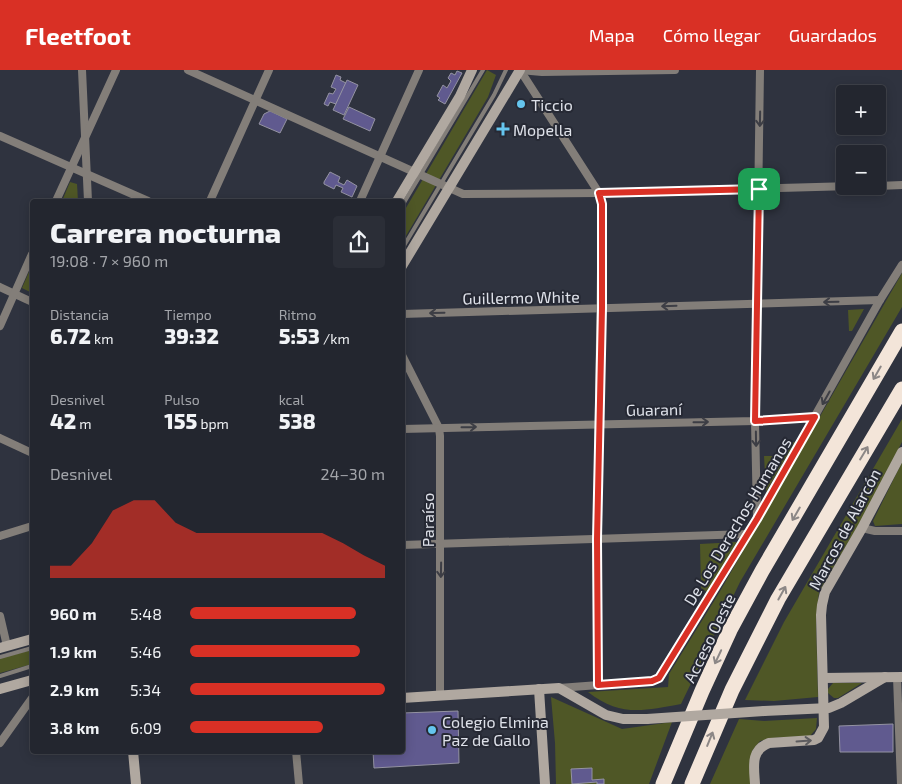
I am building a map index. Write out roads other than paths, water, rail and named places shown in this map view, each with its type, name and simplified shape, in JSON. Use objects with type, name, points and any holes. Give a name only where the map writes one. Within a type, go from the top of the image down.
[{"type":"highway","name":"Acceso Oeste","points":[[663,784],[730,630],[762,571],[902,331]]},
{"type":"highway","points":[[692,784],[732,690],[774,607],[902,389]]},
{"type":"street","points":[[82,70],[88,199]]},
{"type":"street","points":[[57,199],[116,70]]},
{"type":"street","points":[[188,70],[445,186],[469,195],[836,187]]},
{"type":"street","points":[[211,199],[269,70]]},
{"type":"street","points":[[361,199],[419,70]]},
{"type":"street","points":[[398,199],[418,173],[472,70]]},
{"type":"street","points":[[405,260],[445,186],[520,70]]},
{"type":"street","points":[[520,70],[542,72],[675,70]]},
{"type":"street","points":[[405,698],[598,685],[597,539],[602,308],[602,204],[599,193],[520,70]]},
{"type":"street","points":[[757,519],[755,421],[760,70]]},
{"type":"street","points":[[0,136],[143,199]]},
{"type":"street","points":[[886,186],[902,185]]},
{"type":"street","points":[[0,326],[30,258]]},
{"type":"street","name":"De Los Derechos Humanos","points":[[598,685],[649,682],[656,680],[662,673],[757,519],[880,300],[902,265]]},
{"type":"street","points":[[0,287],[30,301]]},
{"type":"street","name":"Guillermo White","points":[[405,314],[880,300]]},
{"type":"street","name":"Paraíso","points":[[405,361],[439,428],[440,436],[440,695]]},
{"type":"street","name":"Guaraní","points":[[405,429],[755,421],[815,417]]},
{"type":"street","points":[[0,438],[30,452]]},
{"type":"street","name":"Marcos de Alarcón","points":[[755,784],[754,760],[758,749],[769,743],[818,738],[824,727],[821,615],[823,598],[902,452]]},
{"type":"street","points":[[0,536],[30,527]]},
{"type":"street","points":[[862,528],[875,531],[902,531]]},
{"type":"street","points":[[405,545],[748,534]]},
{"type":"street","points":[[0,616],[3,647],[30,640]]},
{"type":"street","points":[[558,688],[606,715],[623,719],[647,719],[824,708],[841,703],[885,677]]},
{"type":"street","points":[[823,678],[900,677],[901,784]]},
{"type":"street","points":[[0,689],[30,681]]},
{"type":"street","points":[[539,689],[545,784]]},
{"type":"street","points":[[0,743],[30,701]]},
{"type":"street","points":[[133,754],[136,784]]},
{"type":"street","points":[[296,754],[298,784]]},
{"type":"lane","points":[[405,200],[418,173],[483,70]]},
{"type":"lane","points":[[405,245],[445,186],[506,70]]},
{"type":"lane","points":[[0,657],[30,649]]},
{"type":"lane","points":[[0,676],[30,667]]},
{"type":"place","name":"Ticcio","points":[[521,104]]},
{"type":"place","name":"Mopella","points":[[503,129]]},
{"type":"place","name":"Colegio Elmina Paz de Gallo","points":[[432,730]]}]
